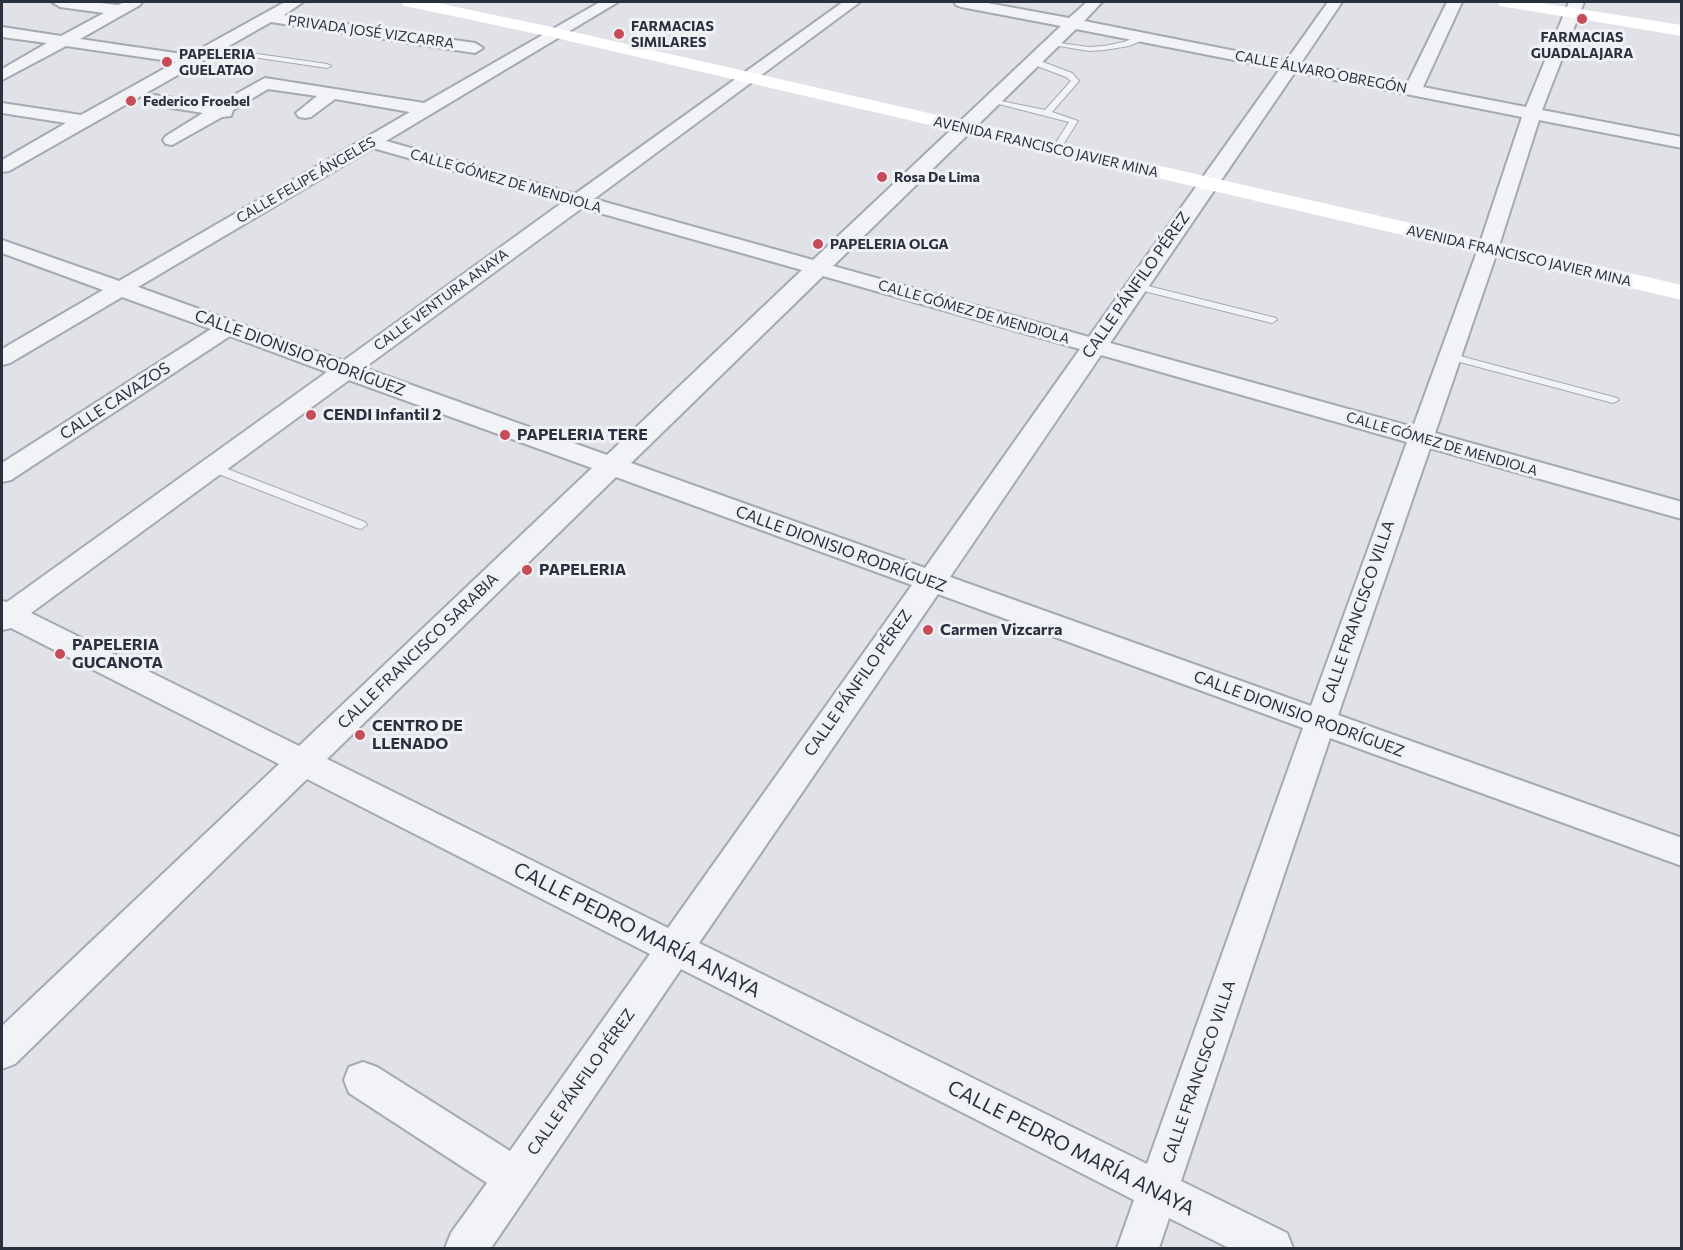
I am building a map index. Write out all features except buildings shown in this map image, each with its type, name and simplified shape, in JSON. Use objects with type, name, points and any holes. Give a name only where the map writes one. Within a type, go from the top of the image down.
[{"type":"main road","name":"AVENIDA FRANCISCO JAVIER MINA","points":[[410,2],[556,33],[1682,293]]},
{"type":"main road","points":[[1506,2],[1575,7],[1682,31]]},
{"type":"street","points":[[60,2],[120,10]]},
{"type":"street","points":[[4,72],[135,2]]},
{"type":"street","points":[[2,167],[295,2]]},
{"type":"street","name":"CALLE FELIPE ÁNGELES","points":[[2,358],[609,2]]},
{"type":"street","name":"CALLE VENTURA ANAYA","points":[[4,616],[852,2]]},
{"type":"street","name":"CALLE ÁLVARO OBREGÓN","points":[[961,2],[1682,143]]},
{"type":"street","name":"CALLE FRANCISCO SARABIA","points":[[2,1051],[1095,2]]},
{"type":"street","name":"CALLE PÁNFILO PÉREZ","points":[[466,1248],[1335,2]]},
{"type":"street","points":[[1413,90],[1455,2]]},
{"type":"street","name":"CALLE FRANCISCO VILLA","points":[[1138,1248],[1419,438],[1488,249],[1533,114],[1575,7]]},
{"type":"street","name":"PRIVADA JOSÉ VIZCARRA","points":[[268,17],[475,48]]},
{"type":"street","points":[[2,32],[192,60]]},
{"type":"street","points":[[154,100],[218,111],[265,83],[427,109]]},
{"type":"street","points":[[305,113],[332,94]]},
{"type":"street","points":[[2,108],[84,121]]},
{"type":"street","name":"CALLE GÓMEZ DE MENDIOLA","points":[[370,142],[1682,511]]},
{"type":"street","name":"CALLE DIONISIO RODRÍGUEZ","points":[[2,246],[1682,852]]},
{"type":"street","name":"CALLE CAVAZOS","points":[[2,474],[228,328]]},
{"type":"street","name":"CALLE PEDRO MARÍA ANAYA","points":[[4,616],[302,762],[1272,1248]]},
{"type":"street","points":[[363,1080],[514,1178]]},
{"type":"lane","points":[[1051,44],[1089,49],[1104,48],[1126,44],[1144,36]]},
{"type":"lane","points":[[212,48],[327,66]]},
{"type":"lane","points":[[1032,61],[1072,77],[1076,81],[1047,113]]},
{"type":"lane","points":[[992,101],[1074,121],[1056,149]]},
{"type":"lane","points":[[1136,286],[1272,320]]},
{"type":"lane","points":[[1449,356],[1613,400]]},
{"type":"lane","points":[[212,467],[361,525]]},
{"type":"place","name":"FARMACIAS GUADALAJARA","points":[[1582,19]]},
{"type":"place","name":"FARMACIAS SIMILARES","points":[[619,34]]},
{"type":"place","name":"PAPELERIA GUELATAO","points":[[167,62]]},
{"type":"place","name":"Federico Froebel","points":[[131,101]]},
{"type":"place","name":"Rosa De Lima","points":[[882,177]]},
{"type":"place","name":"PAPELERIA OLGA","points":[[818,244]]},
{"type":"place","name":"CENDI Infantil 2","points":[[311,415]]},
{"type":"place","name":"PAPELERIA TERE","points":[[505,435]]},
{"type":"place","name":"PAPELERIA","points":[[527,570]]},
{"type":"place","name":"Carmen Vizcarra","points":[[928,630]]},
{"type":"place","name":"PAPELERIA GUCANOTA","points":[[60,654]]},
{"type":"place","name":"CENTRO DE LLENADO","points":[[360,735]]}]
